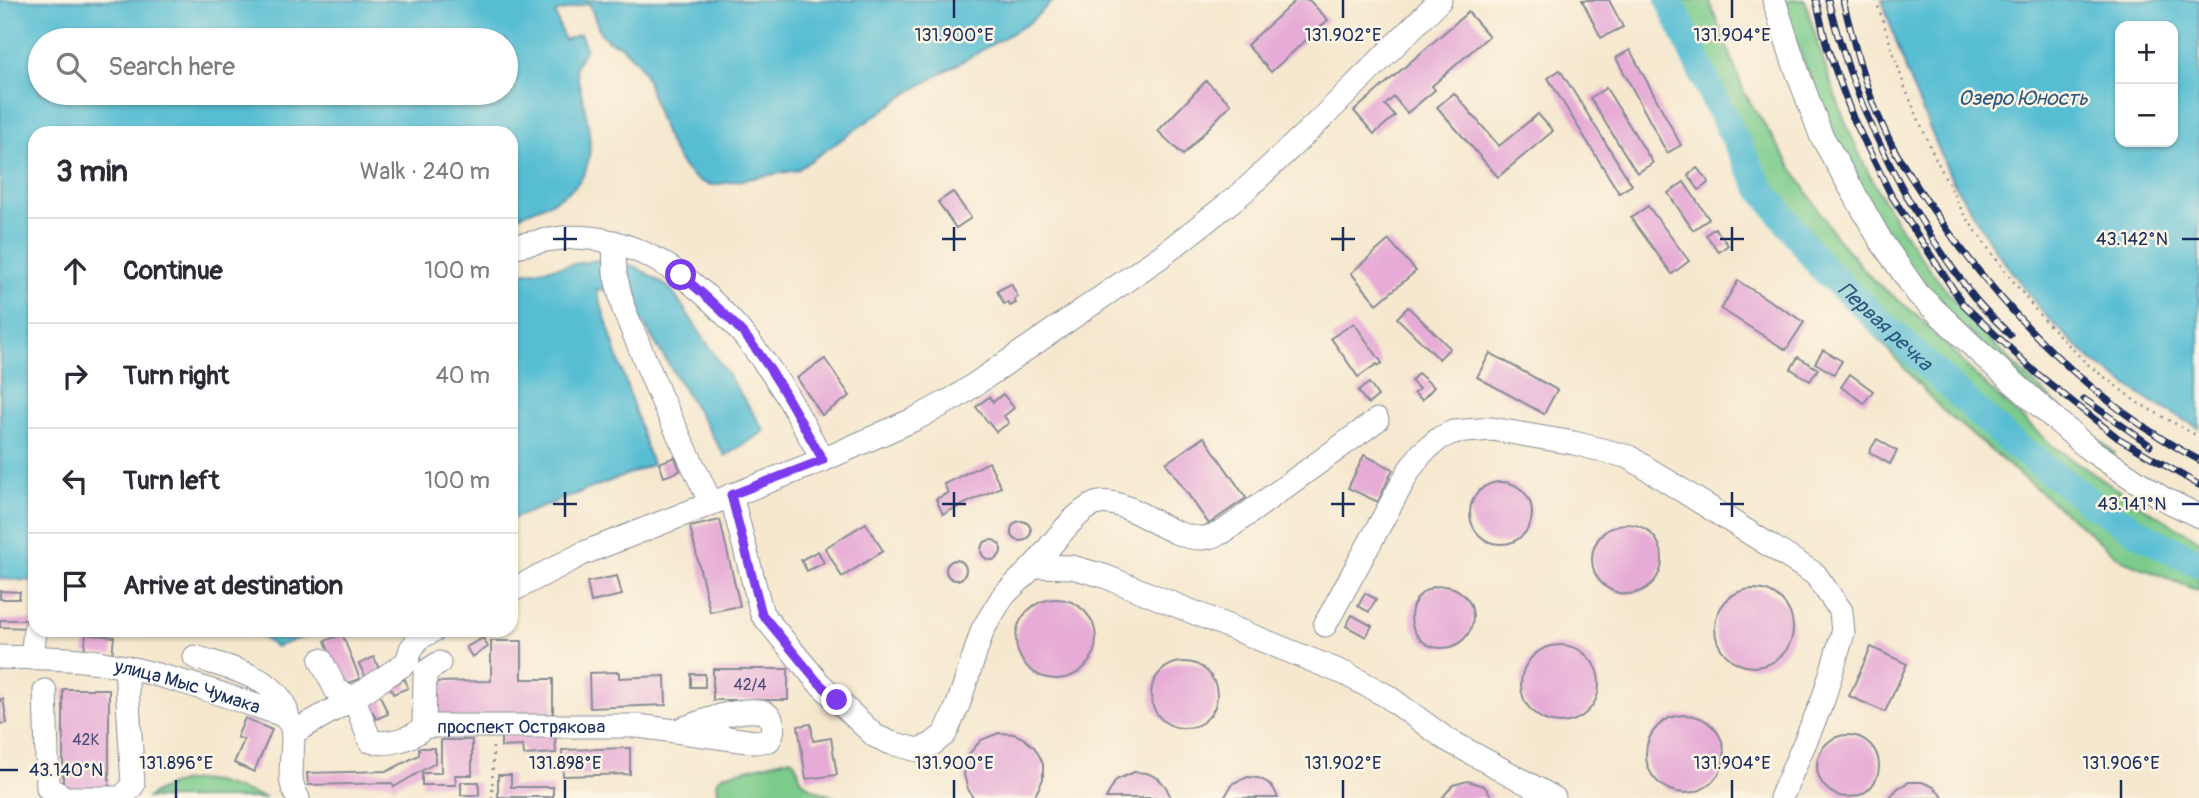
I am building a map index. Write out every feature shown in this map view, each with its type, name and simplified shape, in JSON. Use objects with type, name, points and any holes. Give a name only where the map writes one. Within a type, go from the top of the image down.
[{"type":"street","points":[[518,587],[584,554],[823,460],[958,396],[1160,257],[1242,193],[1440,0]]},
{"type":"street","points":[[1774,0],[1821,135],[1875,230],[1918,293],[1988,361],[2090,449],[2162,498],[2199,516]]},
{"type":"street","points":[[518,246],[549,239],[587,238],[614,242],[642,252],[681,275],[718,307],[748,340],[784,391],[823,460]]},
{"type":"street","points":[[614,242],[615,274],[624,310],[661,398],[721,499],[762,614],[818,682],[875,736],[918,750],[945,734],[958,705],[983,629],[1003,597],[1079,515],[1095,504],[1118,504],[1178,535],[1203,538],[1223,532],[1377,420]]},
{"type":"street","points":[[1325,625],[1410,468],[1422,453],[1440,438],[1453,432],[1492,429],[1574,443],[1629,457],[1815,574],[1841,611],[1843,633],[1824,700],[1781,798]]},
{"type":"street","points":[[1034,566],[1072,567],[1104,576],[1346,674],[1387,696],[1446,738],[1554,798]]},
{"type":"street","points":[[32,658],[34,637]]},
{"type":"street","points":[[291,725],[354,698],[407,662],[411,649],[421,637]]},
{"type":"street","name":"улица Мыс Чумака","points":[[0,657],[94,661],[126,667],[281,714],[291,725]]},
{"type":"street","points":[[195,657],[251,676],[276,692],[284,703],[291,725],[289,775],[298,798]]},
{"type":"street","points":[[321,660],[336,690],[354,698]]},
{"type":"street","points":[[424,726],[425,676],[427,671],[439,663]]},
{"type":"street","points":[[45,691],[48,788],[66,797],[120,798],[133,785],[126,667]]},
{"type":"street","name":"проспект Острякова","points":[[354,698],[370,741],[381,743],[421,731],[424,726],[638,726],[676,731]]},
{"type":"path","points":[[1876,0],[1905,88],[1934,155],[1964,212],[1993,255],[2041,317],[2086,363],[2138,403],[2199,437]]},
{"type":"path","points":[[492,798],[493,725]]},
{"type":"green space","points":[[1670,0],[1709,0],[1745,94],[1836,237],[1874,281],[1917,315],[1984,384],[2054,447],[2140,505],[2199,540],[2199,591],[2122,560],[1940,408],[1759,201]]},
{"type":"green space","points":[[1780,0],[1805,0],[1832,86],[1857,150],[1890,211],[1916,251],[1945,289],[2008,359],[2115,453],[2108,459],[1916,284],[1850,182]]},
{"type":"green space","points":[[791,758],[807,785],[837,798],[722,798],[718,791],[717,781],[723,775]]},
{"type":"green space","points":[[196,780],[215,782],[266,798],[147,798],[170,785]]},
{"type":"water","points":[[0,0],[1054,0],[1029,23],[911,91],[797,170],[714,185],[699,181],[677,157],[660,122],[644,72],[620,45],[608,41],[600,32],[589,3],[555,13],[564,40],[580,34],[586,48],[575,67],[589,129],[588,161],[583,175],[568,192],[518,216],[518,126],[28,126],[28,581],[0,579]]},
{"type":"water","name":"Озеро Юность","points":[[1882,0],[2199,0],[2199,428],[2142,396],[2089,358],[2044,314],[1994,248],[1952,180],[1912,87]]},
{"type":"water","points":[[609,258],[638,268],[671,289],[765,431],[725,456],[624,292],[596,289],[652,465],[518,516],[518,274]]},
{"type":"water","points":[[261,637],[303,637],[276,647]]},
{"type":"building","points":[[1296,0],[1309,0],[1328,20],[1271,72],[1247,45]]},
{"type":"building","points":[[1582,0],[1609,0],[1623,27],[1601,38]]},
{"type":"building","points":[[1468,12],[1489,36],[1432,86],[1435,90],[1407,113],[1394,97],[1385,105],[1395,116],[1374,134],[1354,111]]},
{"type":"building","points":[[1630,50],[1681,145],[1667,153],[1616,58]]},
{"type":"building","points":[[1560,70],[1632,185],[1619,193],[1548,78]]},
{"type":"building","points":[[1206,81],[1231,104],[1183,155],[1158,131]]},
{"type":"building","points":[[1606,88],[1653,163],[1637,173],[1590,98]]},
{"type":"building","points":[[1454,93],[1499,146],[1538,114],[1553,131],[1498,177],[1437,107]]},
{"type":"building","points":[[1697,168],[1709,182],[1699,190],[1688,175]]},
{"type":"building","points":[[1684,182],[1709,219],[1693,230],[1668,193]]},
{"type":"building","points":[[953,192],[971,218],[956,228],[938,202]]},
{"type":"building","points":[[1648,206],[1689,261],[1672,274],[1631,218]]},
{"type":"building","points":[[1715,228],[1728,245],[1719,252],[1706,235]]},
{"type":"building","points":[[1389,240],[1416,271],[1377,304],[1351,273]]},
{"type":"building","points":[[1738,281],[1804,322],[1786,350],[1721,309]]},
{"type":"building","points":[[1011,284],[1018,297],[1014,300],[1016,303],[1010,306],[1008,302],[1004,304],[997,291]]},
{"type":"building","points":[[1408,307],[1450,348],[1439,359],[1397,318]]},
{"type":"building","points":[[1354,323],[1382,363],[1358,377],[1331,338]]},
{"type":"building","points":[[1823,350],[1842,361],[1834,374],[1815,363]]},
{"type":"building","points":[[1490,353],[1557,390],[1544,414],[1477,377]]},
{"type":"building","points":[[1798,357],[1818,369],[1810,381],[1791,369]]},
{"type":"building","points":[[825,359],[850,396],[822,415],[797,378]]},
{"type":"building","points":[[1418,373],[1434,387],[1422,400],[1414,393],[1419,389],[1411,381]]},
{"type":"building","points":[[1850,374],[1873,391],[1864,403],[1841,387]]},
{"type":"building","points":[[1369,383],[1378,396],[1368,404],[1358,391]]},
{"type":"building","points":[[1003,394],[1014,408],[1004,416],[1009,423],[996,432],[976,407],[989,397],[993,402]]},
{"type":"building","points":[[1204,437],[1246,498],[1209,524],[1166,463]]},
{"type":"building","points":[[1877,439],[1897,451],[1890,464],[1869,452]]},
{"type":"building","points":[[1364,455],[1393,469],[1378,502],[1348,488]]},
{"type":"building","points":[[675,457],[680,471],[664,477],[659,463]]},
{"type":"building","points":[[989,462],[1001,487],[943,514],[936,499],[948,493],[944,484]]},
{"type":"building","points":[[1495,482],[1507,482],[1523,491],[1530,501],[1530,525],[1523,535],[1507,544],[1495,544],[1484,539],[1475,530],[1470,519],[1470,507],[1475,496],[1484,487]]},
{"type":"building","points":[[720,520],[740,606],[710,612],[690,527]]},
{"type":"building","points":[[1021,521],[1028,524],[1031,531],[1028,538],[1021,541],[1014,538],[1011,531],[1014,524]]},
{"type":"building","points":[[866,523],[883,551],[842,577],[825,548]]},
{"type":"building","points":[[1627,524],[1652,534],[1662,559],[1652,584],[1627,594],[1602,584],[1592,559],[1602,534]]},
{"type":"building","points":[[991,540],[998,543],[1001,550],[998,557],[991,560],[984,557],[981,550],[984,543]]},
{"type":"building","points":[[818,551],[824,563],[807,571],[801,560]]},
{"type":"building","points":[[956,560],[963,563],[966,570],[963,577],[956,580],[949,577],[946,570],[949,563]]},
{"type":"building","points":[[617,576],[622,595],[591,602],[587,582]]},
{"type":"building","points":[[1436,586],[1448,586],[1464,595],[1471,605],[1471,629],[1464,639],[1448,648],[1436,648],[1425,643],[1416,634],[1411,623],[1411,611],[1416,600],[1425,591]]},
{"type":"building","points":[[1754,589],[1769,592],[1782,600],[1790,613],[1793,628],[1790,643],[1782,656],[1769,664],[1754,667],[1739,664],[1726,656],[1718,643],[1715,628],[1718,613],[1726,600],[1739,592]]},
{"type":"building","points":[[0,591],[20,592],[19,599],[0,599]]},
{"type":"building","points":[[1365,593],[1376,599],[1369,612],[1358,606]]},
{"type":"building","points":[[1056,599],[1071,602],[1084,611],[1093,624],[1096,639],[1093,654],[1084,667],[1071,676],[1056,679],[1041,676],[1028,667],[1019,654],[1016,639],[1019,624],[1028,611],[1041,602]]},
{"type":"building","points":[[1352,615],[1372,626],[1366,637],[1346,626]]},
{"type":"building","points":[[0,620],[28,620],[28,628],[0,627]]},
{"type":"building","points":[[86,637],[114,637],[112,655],[84,653]]},
{"type":"building","points":[[343,637],[360,679],[343,685],[325,641]]},
{"type":"building","points":[[483,638],[488,647],[472,657],[466,647]]},
{"type":"building","points":[[491,641],[522,641],[522,679],[553,679],[553,717],[433,718],[433,682],[491,681]]},
{"type":"building","points":[[1560,645],[1575,648],[1588,656],[1596,669],[1599,684],[1596,699],[1588,712],[1575,720],[1560,723],[1545,720],[1532,712],[1524,699],[1521,684],[1524,669],[1532,656],[1545,648]]},
{"type":"building","points":[[1871,647],[1907,664],[1885,712],[1849,696]]},
{"type":"building","points":[[374,657],[380,671],[366,678],[359,664]]},
{"type":"building","points":[[1178,662],[1190,662],[1202,667],[1212,677],[1217,695],[1215,708],[1202,723],[1190,728],[1178,728],[1166,723],[1156,713],[1151,701],[1151,689],[1156,677],[1166,667]]},
{"type":"building","points":[[713,669],[788,669],[788,700],[713,700]]},
{"type":"building","points":[[619,672],[619,678],[665,676],[666,705],[590,708],[589,673]]},
{"type":"building","points":[[691,674],[705,674],[705,687],[691,687]]},
{"type":"building","points":[[405,679],[408,688],[393,694],[390,686]]},
{"type":"building","points":[[63,689],[109,689],[109,790],[63,790]]},
{"type":"building","points":[[378,691],[388,714],[376,719],[373,712],[364,716],[357,700]]},
{"type":"building","points":[[0,699],[3,699],[7,723],[0,724]]},
{"type":"building","points":[[1685,715],[1700,718],[1713,726],[1721,739],[1724,754],[1721,769],[1713,782],[1700,790],[1685,793],[1670,790],[1657,782],[1649,769],[1646,754],[1649,739],[1657,726],[1670,718]]},
{"type":"building","points":[[245,718],[272,730],[254,772],[234,763],[244,740],[237,737]]},
{"type":"building","points":[[811,724],[813,741],[831,738],[837,775],[806,779],[798,726]]},
{"type":"building","points":[[999,733],[1023,738],[1039,755],[1043,764],[1043,779],[1034,798],[973,798],[968,789],[964,775],[969,754],[981,740]]},
{"type":"building","points":[[555,734],[556,753],[524,755],[523,746],[501,747],[501,736]]},
{"type":"building","points":[[1848,735],[1860,737],[1870,744],[1877,754],[1877,778],[1870,788],[1860,795],[1848,797],[1836,795],[1826,788],[1819,778],[1817,766],[1819,754],[1826,744],[1836,737]]},
{"type":"building","points":[[441,740],[472,740],[472,775],[455,775],[456,785],[422,785],[422,773],[441,773]]},
{"type":"building","points":[[419,748],[435,748],[435,763],[394,787],[391,783],[308,785],[307,773],[388,771],[419,755]]},
{"type":"building","points":[[630,748],[630,774],[563,776],[562,750]]},
{"type":"building","points":[[1134,772],[1147,773],[1158,778],[1171,798],[1106,798],[1116,780]]},
{"type":"building","points":[[498,775],[511,775],[511,787],[553,787],[553,797],[498,797]]},
{"type":"building","points":[[1248,777],[1267,782],[1278,798],[1224,798],[1233,783]]},
{"type":"building","points":[[1468,781],[1484,786],[1493,798],[1442,798],[1453,785]]},
{"type":"building","points":[[461,782],[479,782],[479,795],[461,795]]},
{"type":"building","points":[[1909,782],[1922,782],[1934,787],[1944,798],[1889,798],[1898,788]]},
{"type":"waterway","name":"Первая речка","points":[[1669,0],[1715,101],[1759,185],[1821,267],[2007,439],[2091,503],[2159,544],[2199,563]]},
{"type":"railway","points":[[1816,0],[1827,47],[1853,118],[1891,195],[1963,304],[2035,372],[2118,438],[2199,485]]},
{"type":"railway","points":[[1828,0],[1839,40],[1867,116],[1903,189],[1923,224],[1970,292],[2010,335]]},
{"type":"railway","points":[[1843,0],[1863,74],[1883,128],[1915,184],[1967,256],[1995,291],[2056,356],[2124,413],[2199,460]]},
{"type":"railway","points":[[2084,399],[2150,445]]},
{"type":"route","points":[[681,275],[718,307],[748,340],[784,391],[823,460],[731,495],[762,614],[818,682],[837,700]]}]
